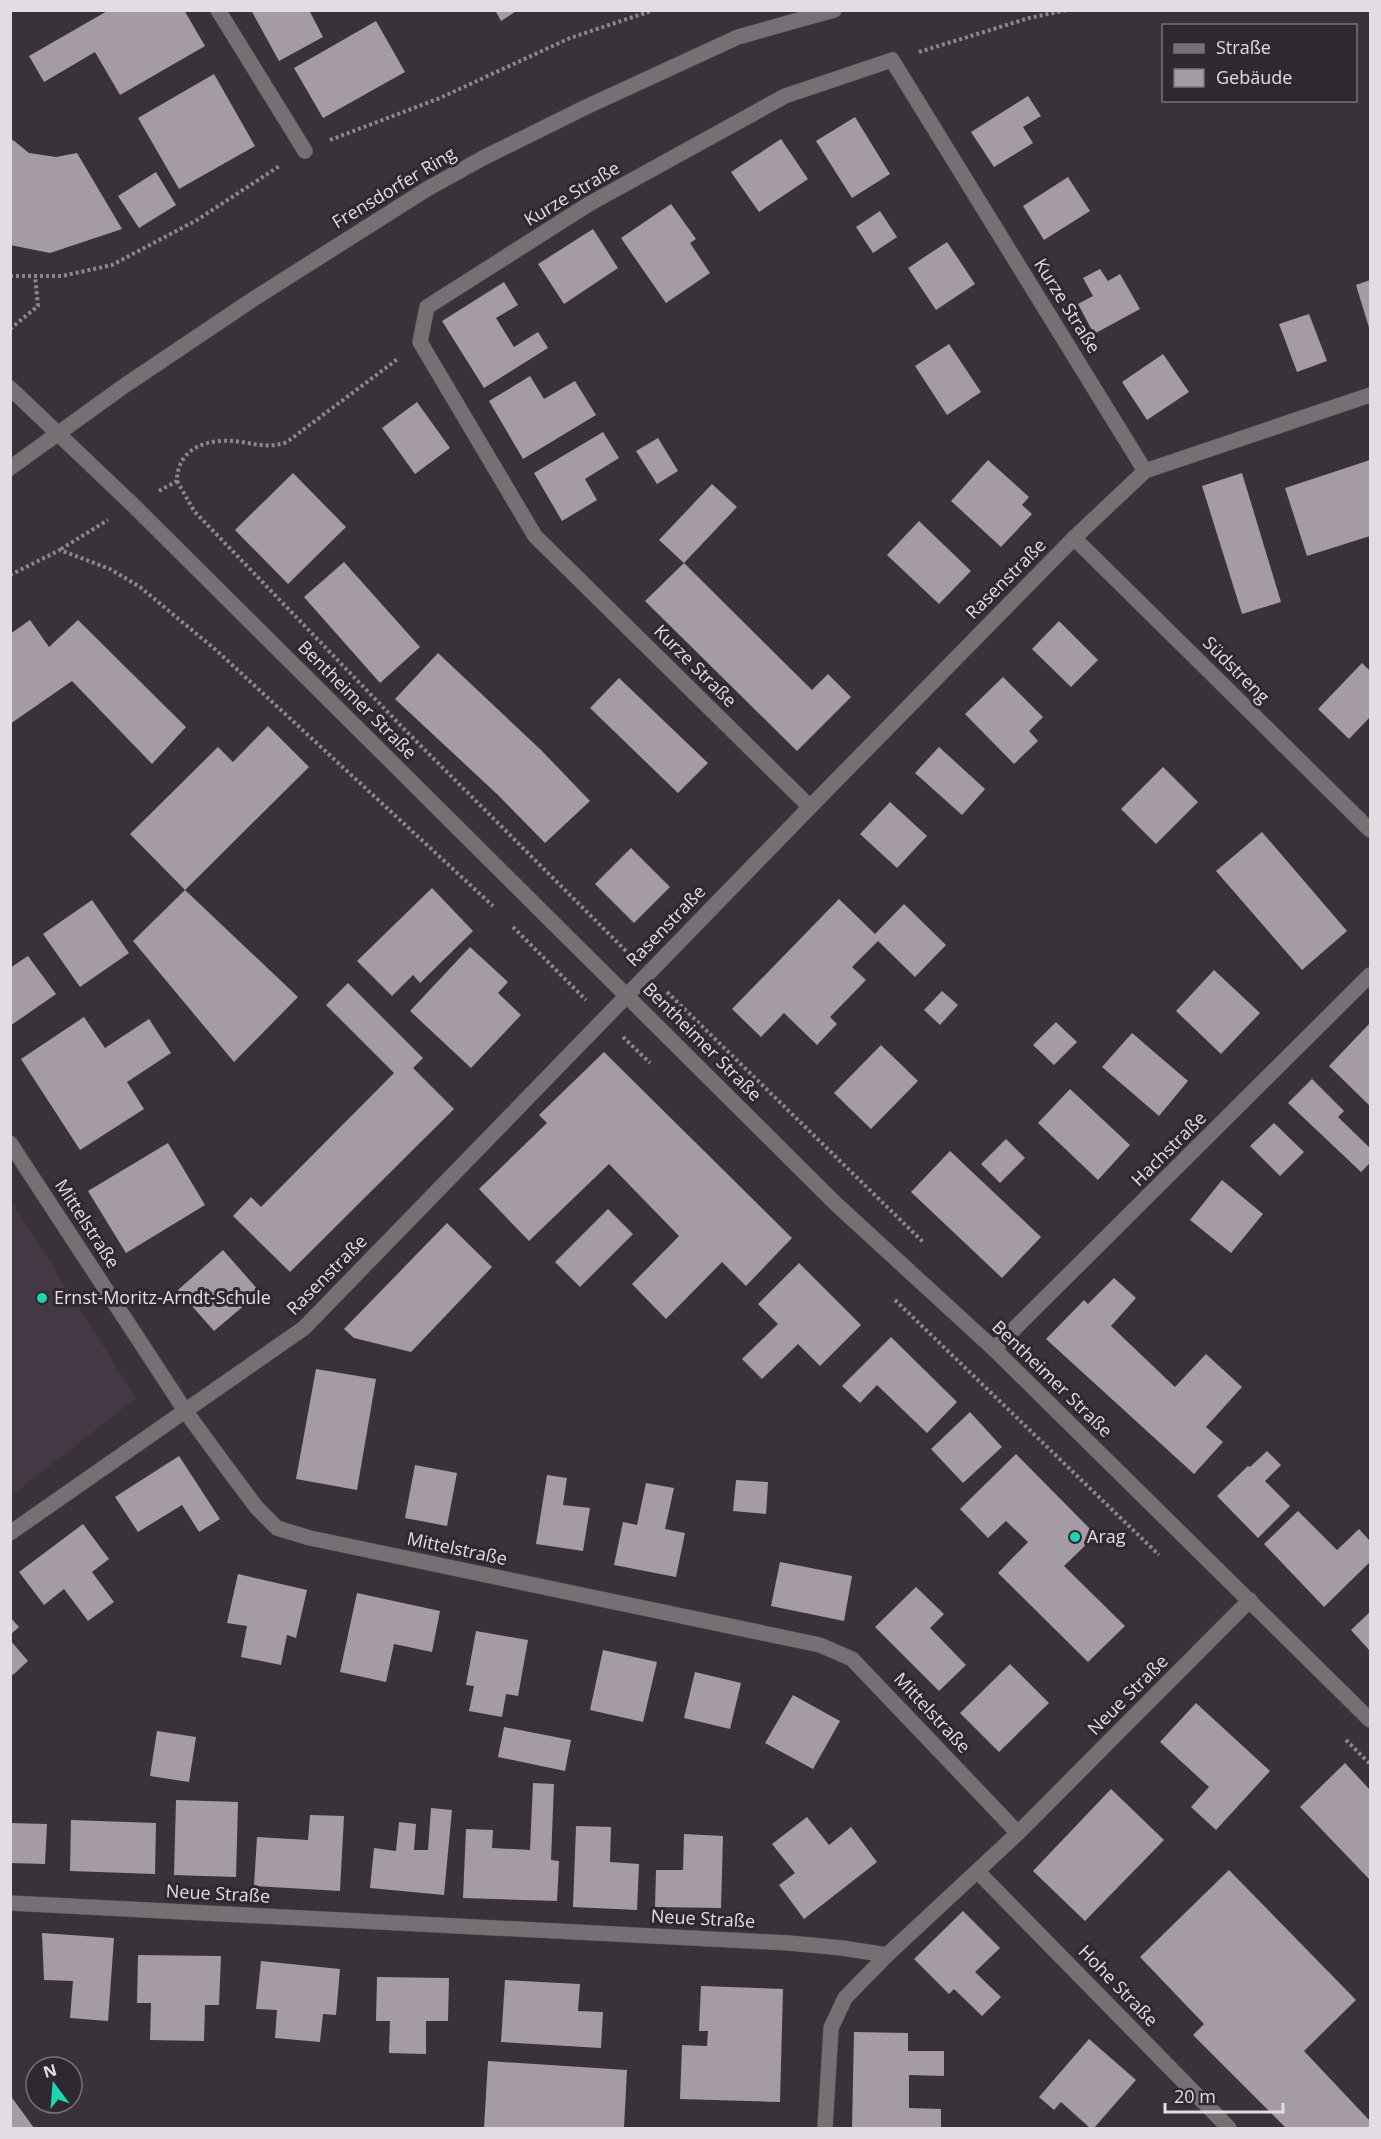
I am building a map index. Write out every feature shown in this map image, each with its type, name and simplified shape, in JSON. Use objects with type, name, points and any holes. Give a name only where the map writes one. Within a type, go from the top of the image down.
[{"type":"street","points":[[218,10],[305,151]]},
{"type":"street","name":"Frensdorfer Ring","points":[[10,468],[124,386],[255,298],[427,189],[483,158],[586,107],[738,37],[834,10]]},
{"type":"street","name":"Kurze Straße","points":[[810,807],[535,536],[420,342],[427,308],[588,204],[785,96],[892,60],[1145,471]]},
{"type":"street","name":"Bentheimer Straße","points":[[10,388],[133,505],[836,1204],[994,1349],[1371,1720]]},
{"type":"street","name":"Rasenstraße","points":[[10,1533],[304,1328],[810,807],[1074,538],[1145,471],[1371,395]]},
{"type":"street","name":"Südstreng","points":[[1074,538],[1371,830]]},
{"type":"street","name":"Hachstraße","points":[[994,1349],[1371,975]]},
{"type":"street","name":"Mittelstraße","points":[[10,1143],[186,1412],[257,1508],[277,1528],[310,1538],[820,1645],[852,1659],[1018,1833]]},
{"type":"street","name":"Neue Straße","points":[[10,1903],[789,1943],[887,1955],[1018,1833],[1250,1600]]},
{"type":"street","name":"Hohe Straße","points":[[978,1872],[1230,2128]]},
{"type":"street","points":[[825,2128],[831,2028],[845,1998],[887,1955]]},
{"type":"path","points":[[892,60],[1029,18],[1067,10]]},
{"type":"path","points":[[10,329],[38,306],[35,277]]},
{"type":"path","points":[[420,342],[287,442],[276,446],[220,441],[204,444],[189,451],[180,462],[177,481],[194,511],[404,729],[648,973],[928,1247]]},
{"type":"path","points":[[10,575],[60,550],[177,481]]},
{"type":"path","points":[[60,550],[110,569],[140,587],[216,650],[493,907]]},
{"type":"path","points":[[509,923],[655,1068]]},
{"type":"path","points":[[893,1298],[1162,1558]]},
{"type":"shaded area","name":"Ernst-Moritz-Arndt-Schule","points":[[10,1199],[136,1398],[11,1496],[10,1496]]},
{"type":"building","points":[[109,10],[184,10],[205,46],[120,95],[95,52],[44,82],[29,56]]},
{"type":"building","points":[[251,10],[309,10],[323,37],[279,61]]},
{"type":"building","points":[[495,10],[518,10],[501,21]]},
{"type":"building","points":[[376,21],[405,72],[323,118],[294,68]]},
{"type":"building","points":[[214,74],[255,146],[179,189],[138,118]]},
{"type":"building","points":[[1028,96],[1041,116],[1023,127],[1033,143],[994,167],[971,132]]},
{"type":"building","points":[[855,117],[890,174],[852,198],[816,141]]},
{"type":"building","points":[[781,139],[808,179],[759,212],[731,172]]},
{"type":"building","points":[[13,140],[29,153],[56,157],[77,153],[122,229],[50,253],[10,245],[10,142]]},
{"type":"building","points":[[156,172],[176,205],[139,228],[118,196]]},
{"type":"building","points":[[1068,177],[1090,211],[1044,240],[1023,206]]},
{"type":"building","points":[[671,204],[696,239],[690,243],[710,273],[666,303],[621,238]]},
{"type":"building","points":[[880,211],[897,237],[873,253],[856,227]]},
{"type":"building","points":[[593,229],[618,268],[564,304],[538,264]]},
{"type":"building","points":[[947,242],[975,284],[936,310],[908,268]]},
{"type":"building","points":[[1100,269],[1108,281],[1120,274],[1140,309],[1094,334],[1078,304],[1093,296],[1083,278]]},
{"type":"building","points":[[1370,280],[1370,331],[1356,285]]},
{"type":"building","points":[[504,282],[518,305],[496,318],[514,347],[538,332],[548,348],[484,388],[442,321]]},
{"type":"building","points":[[1309,314],[1327,361],[1297,372],[1279,324]]},
{"type":"building","points":[[949,344],[981,392],[947,415],[915,366]]},
{"type":"building","points":[[1163,354],[1189,392],[1147,420],[1122,382]]},
{"type":"building","points":[[530,376],[544,399],[575,381],[596,415],[523,459],[489,401]]},
{"type":"building","points":[[417,402],[450,448],[415,474],[382,428]]},
{"type":"building","points":[[603,432],[619,458],[585,479],[597,500],[562,521],[534,473]]},
{"type":"building","points":[[658,438],[678,471],[657,484],[636,451]]},
{"type":"building","points":[[988,460],[1029,497],[1022,505],[1032,514],[1001,547],[951,501]]},
{"type":"building","points":[[1370,460],[1370,536],[1307,556],[1285,488]]},
{"type":"building","points":[[293,473],[346,527],[288,584],[235,530]]},
{"type":"building","points":[[1242,473],[1281,602],[1242,614],[1202,486]]},
{"type":"building","points":[[712,484],[737,507],[684,563],[659,540]]},
{"type":"building","points":[[919,521],[971,571],[939,604],[887,555]]},
{"type":"building","points":[[344,562],[420,647],[380,683],[304,597]]},
{"type":"building","points":[[684,563],[812,690],[828,674],[851,697],[797,751],[645,601]]},
{"type":"building","points":[[30,620],[49,647],[78,620],[186,727],[152,764],[72,681],[10,724],[10,634]]},
{"type":"building","points":[[1059,621],[1098,660],[1071,687],[1032,649]]},
{"type":"building","points":[[438,653],[542,751],[590,801],[545,843],[498,795],[395,699]]},
{"type":"building","points":[[1362,663],[1370,671],[1370,717],[1349,739],[1318,709]]},
{"type":"building","points":[[1003,677],[1043,717],[1029,731],[1038,741],[1014,764],[965,714]]},
{"type":"building","points":[[619,678],[708,763],[678,793],[590,708]]},
{"type":"building","points":[[268,726],[309,767],[185,890],[130,834],[218,747],[233,762]]},
{"type":"building","points":[[939,747],[985,789],[962,815],[915,773]]},
{"type":"building","points":[[1163,767],[1198,802],[1156,844],[1121,809]]},
{"type":"building","points":[[890,802],[927,836],[897,868],[860,834]]},
{"type":"building","points":[[1262,832],[1347,931],[1302,970],[1216,871]]},
{"type":"building","points":[[631,848],[670,887],[634,923],[595,884]]},
{"type":"building","points":[[432,888],[473,931],[420,983],[413,975],[392,996],[357,961]]},
{"type":"building","points":[[185,890],[298,997],[234,1062],[133,941]]},
{"type":"building","points":[[839,899],[875,934],[904,904],[946,945],[915,977],[878,941],[852,967],[866,980],[830,1017],[837,1024],[817,1045],[784,1013],[761,1037],[732,1009]]},
{"type":"building","points":[[92,900],[129,953],[80,987],[43,934]]},
{"type":"building","points":[[470,947],[508,982],[498,993],[521,1015],[471,1068],[410,1011]]},
{"type":"building","points":[[28,956],[56,994],[10,1026],[10,968]]},
{"type":"building","points":[[1214,970],[1260,1013],[1221,1054],[1176,1011]]},
{"type":"building","points":[[348,983],[423,1058],[413,1068],[454,1109],[290,1272],[233,1216],[251,1197],[261,1207],[394,1073],[326,1005]]},
{"type":"building","points":[[942,991],[958,1005],[940,1025],[924,1010]]},
{"type":"building","points":[[84,1017],[105,1048],[149,1019],[171,1053],[127,1082],[144,1109],[80,1150],[21,1059]]},
{"type":"building","points":[[1056,1022],[1077,1042],[1054,1065],[1033,1045]]},
{"type":"building","points":[[1370,1023],[1370,1106],[1329,1066]]},
{"type":"building","points":[[1132,1033],[1188,1081],[1159,1116],[1102,1067]]},
{"type":"building","points":[[881,1045],[918,1081],[871,1129],[834,1093]]},
{"type":"building","points":[[604,1052],[792,1238],[746,1286],[722,1262],[666,1319],[632,1284],[679,1236],[609,1164],[529,1241],[479,1189],[547,1123],[539,1115]]},
{"type":"building","points":[[1312,1079],[1344,1111],[1338,1117],[1370,1148],[1370,1163],[1361,1172],[1288,1103]]},
{"type":"building","points":[[1070,1089],[1130,1145],[1098,1180],[1038,1123]]},
{"type":"building","points":[[1274,1123],[1304,1152],[1280,1176],[1250,1146]]},
{"type":"building","points":[[1006,1139],[1025,1158],[1000,1183],[981,1164]]},
{"type":"building","points":[[168,1143],[205,1205],[126,1253],[88,1191]]},
{"type":"building","points":[[950,1151],[1041,1237],[1002,1278],[911,1192]]},
{"type":"building","points":[[1222,1180],[1263,1214],[1231,1253],[1190,1220]]},
{"type":"building","points":[[608,1209],[633,1234],[580,1287],[555,1262]]},
{"type":"building","points":[[447,1223],[492,1267],[411,1352],[354,1338],[344,1329]]},
{"type":"building","points":[[223,1250],[260,1292],[214,1331],[178,1290]]},
{"type":"building","points":[[799,1263],[861,1325],[820,1366],[798,1344],[762,1379],[742,1359],[778,1324],[758,1304]]},
{"type":"building","points":[[1114,1278],[1136,1298],[1111,1326],[1175,1387],[1206,1354],[1242,1387],[1206,1427],[1223,1442],[1194,1474],[1046,1339],[1084,1300],[1088,1304]]},
{"type":"building","points":[[891,1337],[957,1402],[927,1433],[877,1385],[860,1403],[842,1386]]},
{"type":"building","points":[[316,1369],[376,1379],[357,1490],[296,1479]]},
{"type":"building","points":[[970,1412],[1002,1447],[963,1483],[931,1449]]},
{"type":"building","points":[[1267,1451],[1281,1465],[1265,1481],[1290,1506],[1258,1538],[1217,1496]]},
{"type":"building","points":[[1016,1454],[1096,1535],[1064,1566],[1125,1626],[1088,1662],[998,1573],[1028,1542],[1006,1521],[988,1538],[960,1509]]},
{"type":"building","points":[[179,1456],[220,1519],[199,1532],[182,1505],[138,1532],[115,1497]]},
{"type":"building","points":[[415,1465],[457,1473],[447,1526],[405,1518]]},
{"type":"building","points":[[547,1475],[567,1478],[563,1505],[590,1508],[583,1551],[536,1544]]},
{"type":"building","points":[[736,1480],[768,1482],[766,1514],[733,1511]]},
{"type":"building","points":[[646,1483],[674,1488],[665,1529],[685,1533],[676,1577],[614,1565],[623,1522],[637,1525]]},
{"type":"building","points":[[1298,1511],[1337,1550],[1359,1529],[1370,1541],[1370,1562],[1324,1607],[1264,1544]]},
{"type":"building","points":[[83,1524],[109,1559],[92,1572],[114,1602],[88,1621],[64,1589],[44,1605],[19,1572]]},
{"type":"building","points":[[780,1562],[852,1576],[844,1621],[771,1606]]},
{"type":"building","points":[[238,1574],[307,1590],[296,1638],[287,1635],[281,1665],[241,1657],[247,1626],[227,1623]]},
{"type":"building","points":[[916,1587],[944,1614],[930,1628],[966,1665],[939,1691],[875,1627]]},
{"type":"building","points":[[357,1593],[440,1611],[432,1652],[394,1644],[386,1682],[340,1672]]},
{"type":"building","points":[[1370,1612],[1370,1651],[1351,1630]]},
{"type":"building","points":[[10,1617],[19,1627],[10,1635]]},
{"type":"building","points":[[476,1631],[528,1640],[518,1696],[506,1694],[502,1717],[469,1711],[474,1686],[466,1685]]},
{"type":"building","points":[[10,1640],[28,1661],[13,1675],[10,1672]]},
{"type":"building","points":[[603,1650],[657,1662],[643,1722],[590,1710]]},
{"type":"building","points":[[1010,1664],[1049,1703],[999,1752],[960,1713]]},
{"type":"building","points":[[695,1672],[741,1683],[730,1729],[684,1718]]},
{"type":"building","points":[[793,1695],[840,1721],[813,1769],[765,1743]]},
{"type":"building","points":[[1196,1703],[1270,1771],[1216,1830],[1191,1807],[1209,1787],[1160,1742]]},
{"type":"building","points":[[504,1727],[571,1740],[565,1771],[498,1757]]},
{"type":"building","points":[[157,1731],[196,1737],[189,1782],[150,1776]]},
{"type":"building","points":[[1345,1763],[1370,1790],[1370,1880],[1300,1807]]},
{"type":"building","points":[[533,1783],[554,1784],[551,1860],[559,1861],[557,1901],[463,1898],[466,1829],[493,1830],[492,1848],[530,1850]]},
{"type":"building","points":[[1111,1789],[1164,1840],[1085,1921],[1033,1871]]},
{"type":"building","points":[[176,1800],[238,1802],[236,1877],[174,1875]]},
{"type":"building","points":[[431,1808],[452,1810],[444,1895],[370,1888],[374,1848],[396,1851],[399,1822],[416,1824],[414,1850],[428,1850]]},
{"type":"building","points":[[310,1815],[344,1816],[340,1891],[254,1886],[257,1837],[308,1840]]},
{"type":"building","points":[[807,1817],[829,1845],[851,1827],[877,1862],[804,1919],[779,1885],[795,1873],[772,1844]]},
{"type":"building","points":[[71,1820],[156,1823],[155,1874],[70,1871]]},
{"type":"building","points":[[10,1823],[47,1824],[45,1864],[10,1863]]},
{"type":"building","points":[[576,1826],[611,1827],[610,1862],[639,1864],[637,1910],[573,1907]]},
{"type":"building","points":[[684,1834],[723,1836],[721,1908],[655,1907],[656,1870],[683,1870]]},
{"type":"building","points":[[1229,1870],[1356,2000],[1304,2051],[1370,2121],[1370,2128],[1286,2128],[1193,2035],[1204,2024],[1140,1957]]},
{"type":"building","points":[[963,1911],[1000,1948],[975,1972],[1001,1997],[982,2016],[954,1989],[949,1994],[914,1959]]},
{"type":"building","points":[[42,1933],[114,1938],[108,2021],[70,2018],[73,1981],[44,1980]]},
{"type":"building","points":[[138,1955],[221,1956],[219,2005],[205,2005],[204,2041],[150,2040],[151,2003],[137,2003]]},
{"type":"building","points":[[261,1961],[340,1969],[336,2015],[323,2014],[320,2042],[275,2038],[277,2010],[256,2009]]},
{"type":"building","points":[[377,1977],[449,1978],[448,2021],[426,2021],[426,2054],[389,2053],[390,2021],[376,2021]]},
{"type":"building","points":[[505,1980],[580,1984],[578,2011],[603,2012],[601,2048],[501,2042]]},
{"type":"building","points":[[701,1986],[783,1989],[780,2102],[680,2099],[682,2045],[707,2046],[708,2031],[699,2031]]},
{"type":"building","points":[[854,2032],[908,2033],[908,2051],[944,2051],[944,2076],[909,2075],[909,2108],[941,2109],[941,2128],[852,2128]]},
{"type":"building","points":[[1089,2039],[1136,2080],[1094,2128],[1090,2128],[1061,2102],[1054,2110],[1039,2097]]},
{"type":"building","points":[[488,2061],[627,2070],[624,2128],[484,2128]]},
{"type":"building","points":[[10,2095],[34,2128],[10,2128]]},
{"type":"place","name":"Ernst-Moritz-Arndt-Schule","points":[[42,1298]]},
{"type":"place","name":"Arag","points":[[1075,1537]]}]
